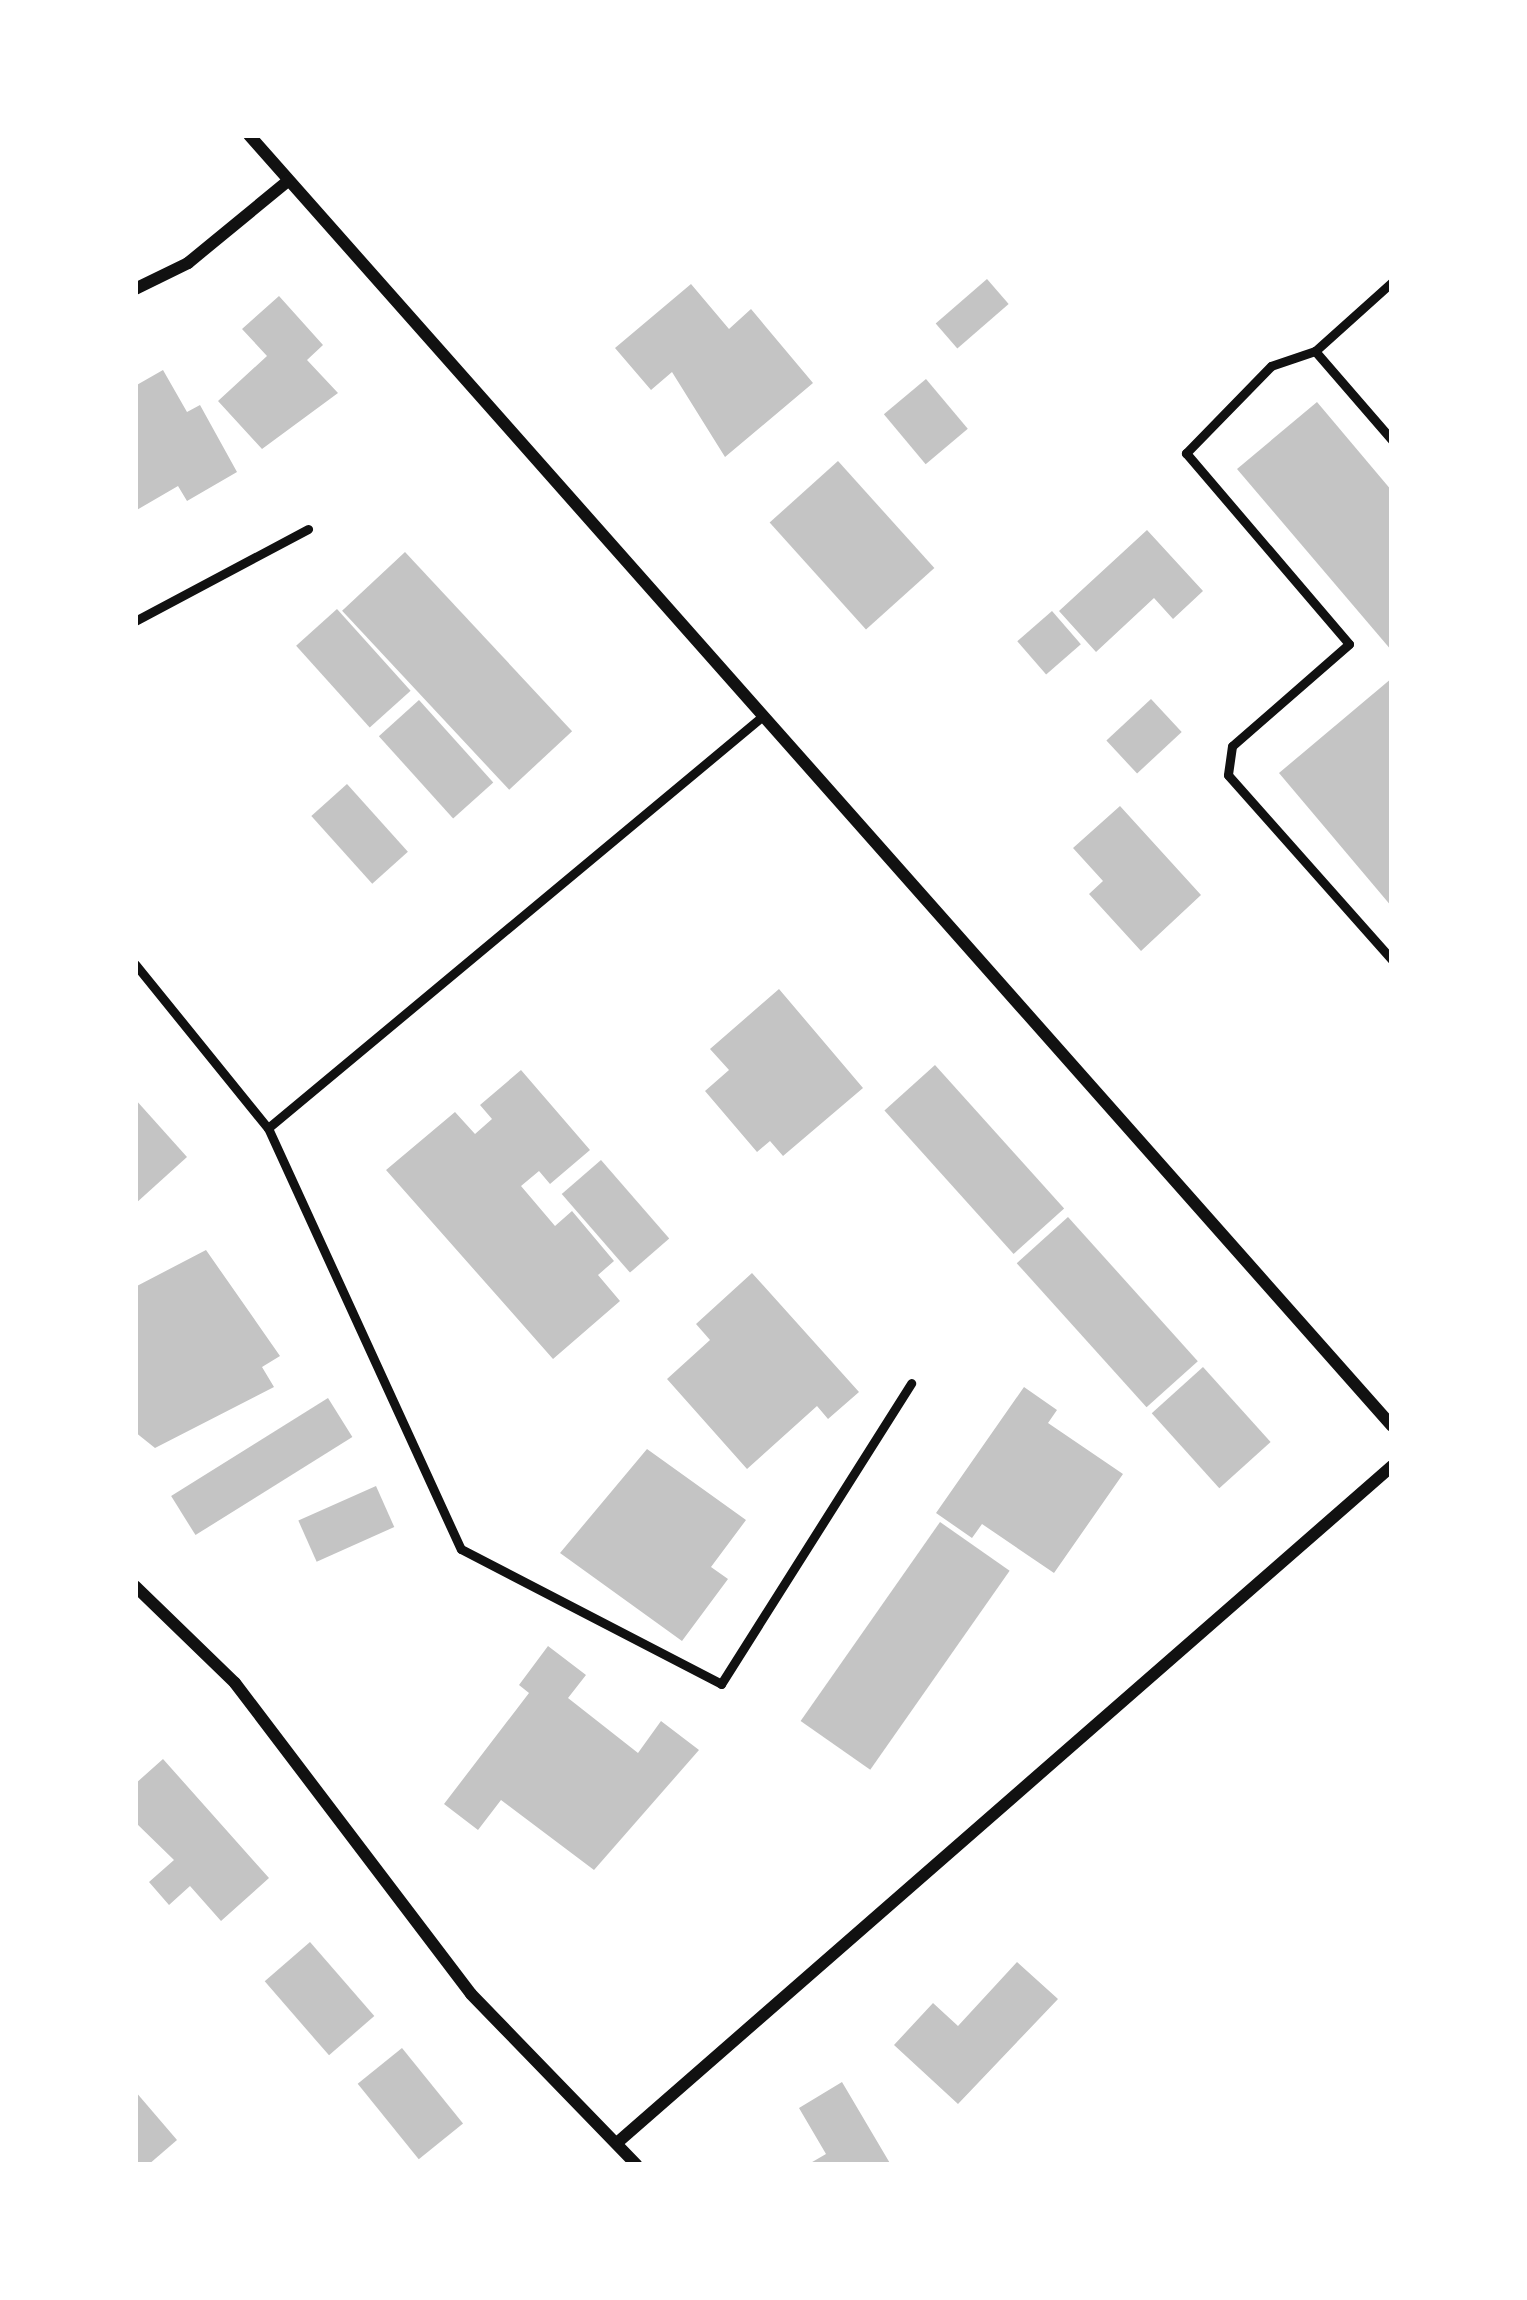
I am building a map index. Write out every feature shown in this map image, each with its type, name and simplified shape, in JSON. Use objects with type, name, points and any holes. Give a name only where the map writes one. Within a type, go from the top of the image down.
[{"type":"street","points":[[249,135],[1392,1426]]},
{"type":"street","points":[[135,289],[188,262],[288,181]]},
{"type":"street","points":[[618,2142],[1392,1466]]},
{"type":"street","points":[[135,1586],[235,1683],[471,1994],[637,2165]]},
{"type":"lane","points":[[1392,282],[1316,351],[1271,366],[1186,453],[1349,644],[1232,746],[1228,775],[1392,960]]},
{"type":"lane","points":[[1316,351],[1392,440]]},
{"type":"lane","points":[[135,621],[308,530]]},
{"type":"lane","points":[[268,1128],[764,715]]},
{"type":"lane","points":[[135,964],[268,1128],[461,1549],[721,1684],[911,1383]]},
{"type":"building","points":[[987,279],[1009,304],[957,349],[936,324]]},
{"type":"building","points":[[691,284],[729,329],[751,309],[813,383],[725,457],[672,372],[651,390],[615,348]]},
{"type":"building","points":[[279,296],[323,345],[307,360],[338,393],[262,449],[218,401],[267,356],[242,329]]},
{"type":"building","points":[[163,370],[187,412],[200,405],[237,472],[187,501],[178,486],[135,511],[135,386]]},
{"type":"building","points":[[926,379],[968,429],[926,464],[884,414]]},
{"type":"building","points":[[1317,402],[1392,491],[1392,651],[1237,469]]},
{"type":"building","points":[[838,461],[934,568],[866,630],[770,523]]},
{"type":"building","points":[[1147,530],[1203,591],[1173,619],[1154,598],[1096,652],[1059,611]]},
{"type":"building","points":[[405,552],[572,731],[509,790],[342,611]]},
{"type":"building","points":[[337,609],[411,691],[370,728],[296,646]]},
{"type":"building","points":[[1052,611],[1081,644],[1046,674],[1017,641]]},
{"type":"building","points":[[1392,678],[1392,907],[1279,773]]},
{"type":"building","points":[[1151,699],[1182,732],[1137,774],[1106,741]]},
{"type":"building","points":[[419,700],[493,782],[453,819],[379,736]]},
{"type":"building","points":[[347,784],[408,852],[372,884],[311,816]]},
{"type":"building","points":[[1120,806],[1201,895],[1141,951],[1089,894],[1103,881],[1073,848]]},
{"type":"building","points":[[779,989],[863,1088],[783,1156],[770,1141],[757,1152],[705,1091],[729,1070],[710,1049]]},
{"type":"building","points":[[935,1065],[1064,1208],[1014,1254],[884,1111]]},
{"type":"building","points":[[521,1070],[590,1150],[550,1184],[539,1171],[521,1186],[555,1226],[572,1211],[614,1261],[598,1275],[620,1301],[553,1359],[386,1170],[455,1112],[475,1134],[492,1119],[480,1105]]},
{"type":"building","points":[[135,1099],[187,1157],[135,1204]]},
{"type":"building","points":[[601,1160],[669,1238],[630,1273],[562,1194]]},
{"type":"building","points":[[1068,1217],[1198,1361],[1147,1407],[1017,1263]]},
{"type":"building","points":[[206,1250],[280,1356],[262,1367],[274,1387],[155,1448],[135,1432],[135,1287]]},
{"type":"building","points":[[752,1273],[859,1392],[828,1419],[817,1406],[747,1469],[667,1379],[710,1340],[696,1324]]},
{"type":"building","points":[[1203,1367],[1271,1442],[1219,1488],[1152,1413]]},
{"type":"building","points":[[1024,1387],[1057,1410],[1048,1423],[1123,1474],[1054,1573],[982,1524],[972,1538],[936,1513]]},
{"type":"building","points":[[328,1398],[352,1437],[195,1535],[171,1496]]},
{"type":"building","points":[[647,1449],[746,1520],[711,1567],[728,1579],[682,1641],[560,1553]]},
{"type":"building","points":[[376,1486],[394,1527],[317,1562],[298,1521]]},
{"type":"building","points":[[940,1522],[1010,1571],[870,1770],[801,1721]]},
{"type":"building","points":[[548,1646],[586,1675],[568,1698],[638,1753],[661,1721],[699,1750],[594,1870],[501,1800],[478,1830],[444,1804],[529,1693],[519,1685]]},
{"type":"building","points":[[163,1759],[269,1878],[221,1921],[190,1886],[169,1905],[149,1882],[174,1860],[135,1822],[135,1784]]},
{"type":"building","points":[[310,1942],[374,2016],[329,2055],[265,1981]]},
{"type":"building","points":[[1017,1962],[1058,1999],[958,2104],[894,2045],[933,2003],[958,2026]]},
{"type":"building","points":[[402,2048],[463,2123],[419,2159],[358,2084]]},
{"type":"building","points":[[842,2082],[891,2165],[807,2165],[826,2154],[799,2108]]},
{"type":"building","points":[[135,2091],[177,2140],[148,2165],[135,2165]]}]
